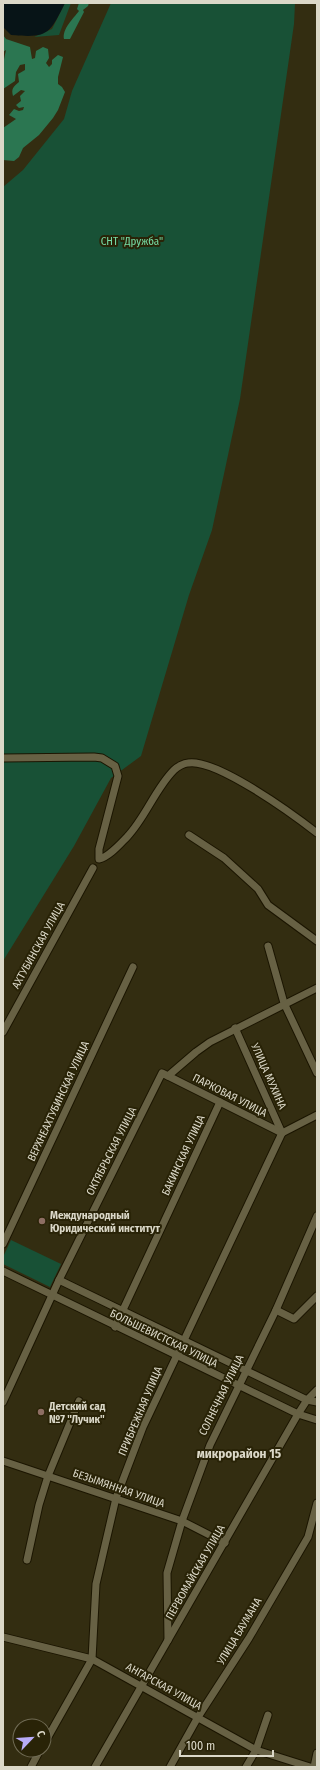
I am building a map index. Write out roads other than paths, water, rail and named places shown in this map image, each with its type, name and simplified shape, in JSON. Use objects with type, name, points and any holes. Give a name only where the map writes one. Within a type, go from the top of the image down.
[{"type":"street","points":[[3,758],[94,757],[102,758],[115,766],[118,776],[99,849],[99,860],[109,854],[138,825],[154,797],[175,769],[188,763],[208,766],[251,787],[317,833]]},
{"type":"street","points":[[189,835],[224,858],[258,889],[268,905],[317,941]]},
{"type":"street","name":"АХТУБИНСКАЯ УЛИЦА","points":[[3,1032],[93,868]]},
{"type":"street","points":[[268,946],[284,1003],[317,1073]]},
{"type":"street","name":"ВЕРХНЕАХТУБИНСКАЯ УЛИЦА","points":[[3,1244],[133,967]]},
{"type":"street","name":"ОКТЯБРЬСКАЯ УЛИЦА","points":[[3,1402],[59,1280],[162,1073],[168,1076],[196,1052],[235,1028],[317,988]]},
{"type":"street","name":"УЛИЦА МУХИНА","points":[[235,1028],[282,1133]]},
{"type":"street","name":"ПАРКОВАЯ УЛИЦА","points":[[168,1076],[282,1133]]},
{"type":"street","name":"БАКИНСКАЯ УЛИЦА","points":[[115,1327],[220,1102]]},
{"type":"street","points":[[282,1133],[317,1115]]},
{"type":"street","name":"ПРИБРЕЖНАЯ УЛИЦА","points":[[52,1730],[92,1659],[96,1584],[116,1498],[143,1427],[282,1133]]},
{"type":"street","name":"СОЛНЕЧНАЯ УЛИЦА","points":[[168,1640],[167,1573],[182,1521],[210,1444],[245,1370],[276,1310],[317,1216]]},
{"type":"street","name":"БОЛЬШЕВИСТСКАЯ УЛИЦА","points":[[3,1271],[115,1327],[298,1414],[317,1420]]},
{"type":"street","name":"БОЛЬШЕВИСТСКАЯ УЛИЦА","points":[[59,1280],[121,1312],[308,1400],[317,1402]]},
{"type":"street","points":[[276,1310],[294,1319],[317,1296]]},
{"type":"street","name":"ПЕРВОМАЙСКАЯ УЛИЦА","points":[[95,1767],[298,1414],[317,1390]]},
{"type":"street","points":[[27,1560],[39,1505],[48,1476],[79,1401]]},
{"type":"street","name":"БЕЗЫМЯННАЯ УЛИЦА","points":[[3,1462],[182,1521],[225,1543]]},
{"type":"street","name":"УЛИЦА БАУМАНА","points":[[170,1767],[198,1717],[249,1638],[308,1537],[317,1503]]},
{"type":"street","name":"АНГАРСКАЯ УЛИЦА","points":[[3,1637],[92,1659],[256,1750],[310,1767]]},
{"type":"street","points":[[246,1767],[256,1750],[268,1715]]},
{"type":"street","points":[[314,1767],[317,1752]]},
{"type":"street","points":[[31,1767],[36,1758]]},
{"type":"place","name":"Международный Юридический институт","points":[[42,1221]]},
{"type":"place","name":"Детский сад №7 \"Лучик\"","points":[[41,1412]]},
{"type":"district","name":"микрорайон 15","points":[[239,1453]]},
{"type":"park label","name":"СНТ \"Дружба\"","points":[[132,241]]}]
